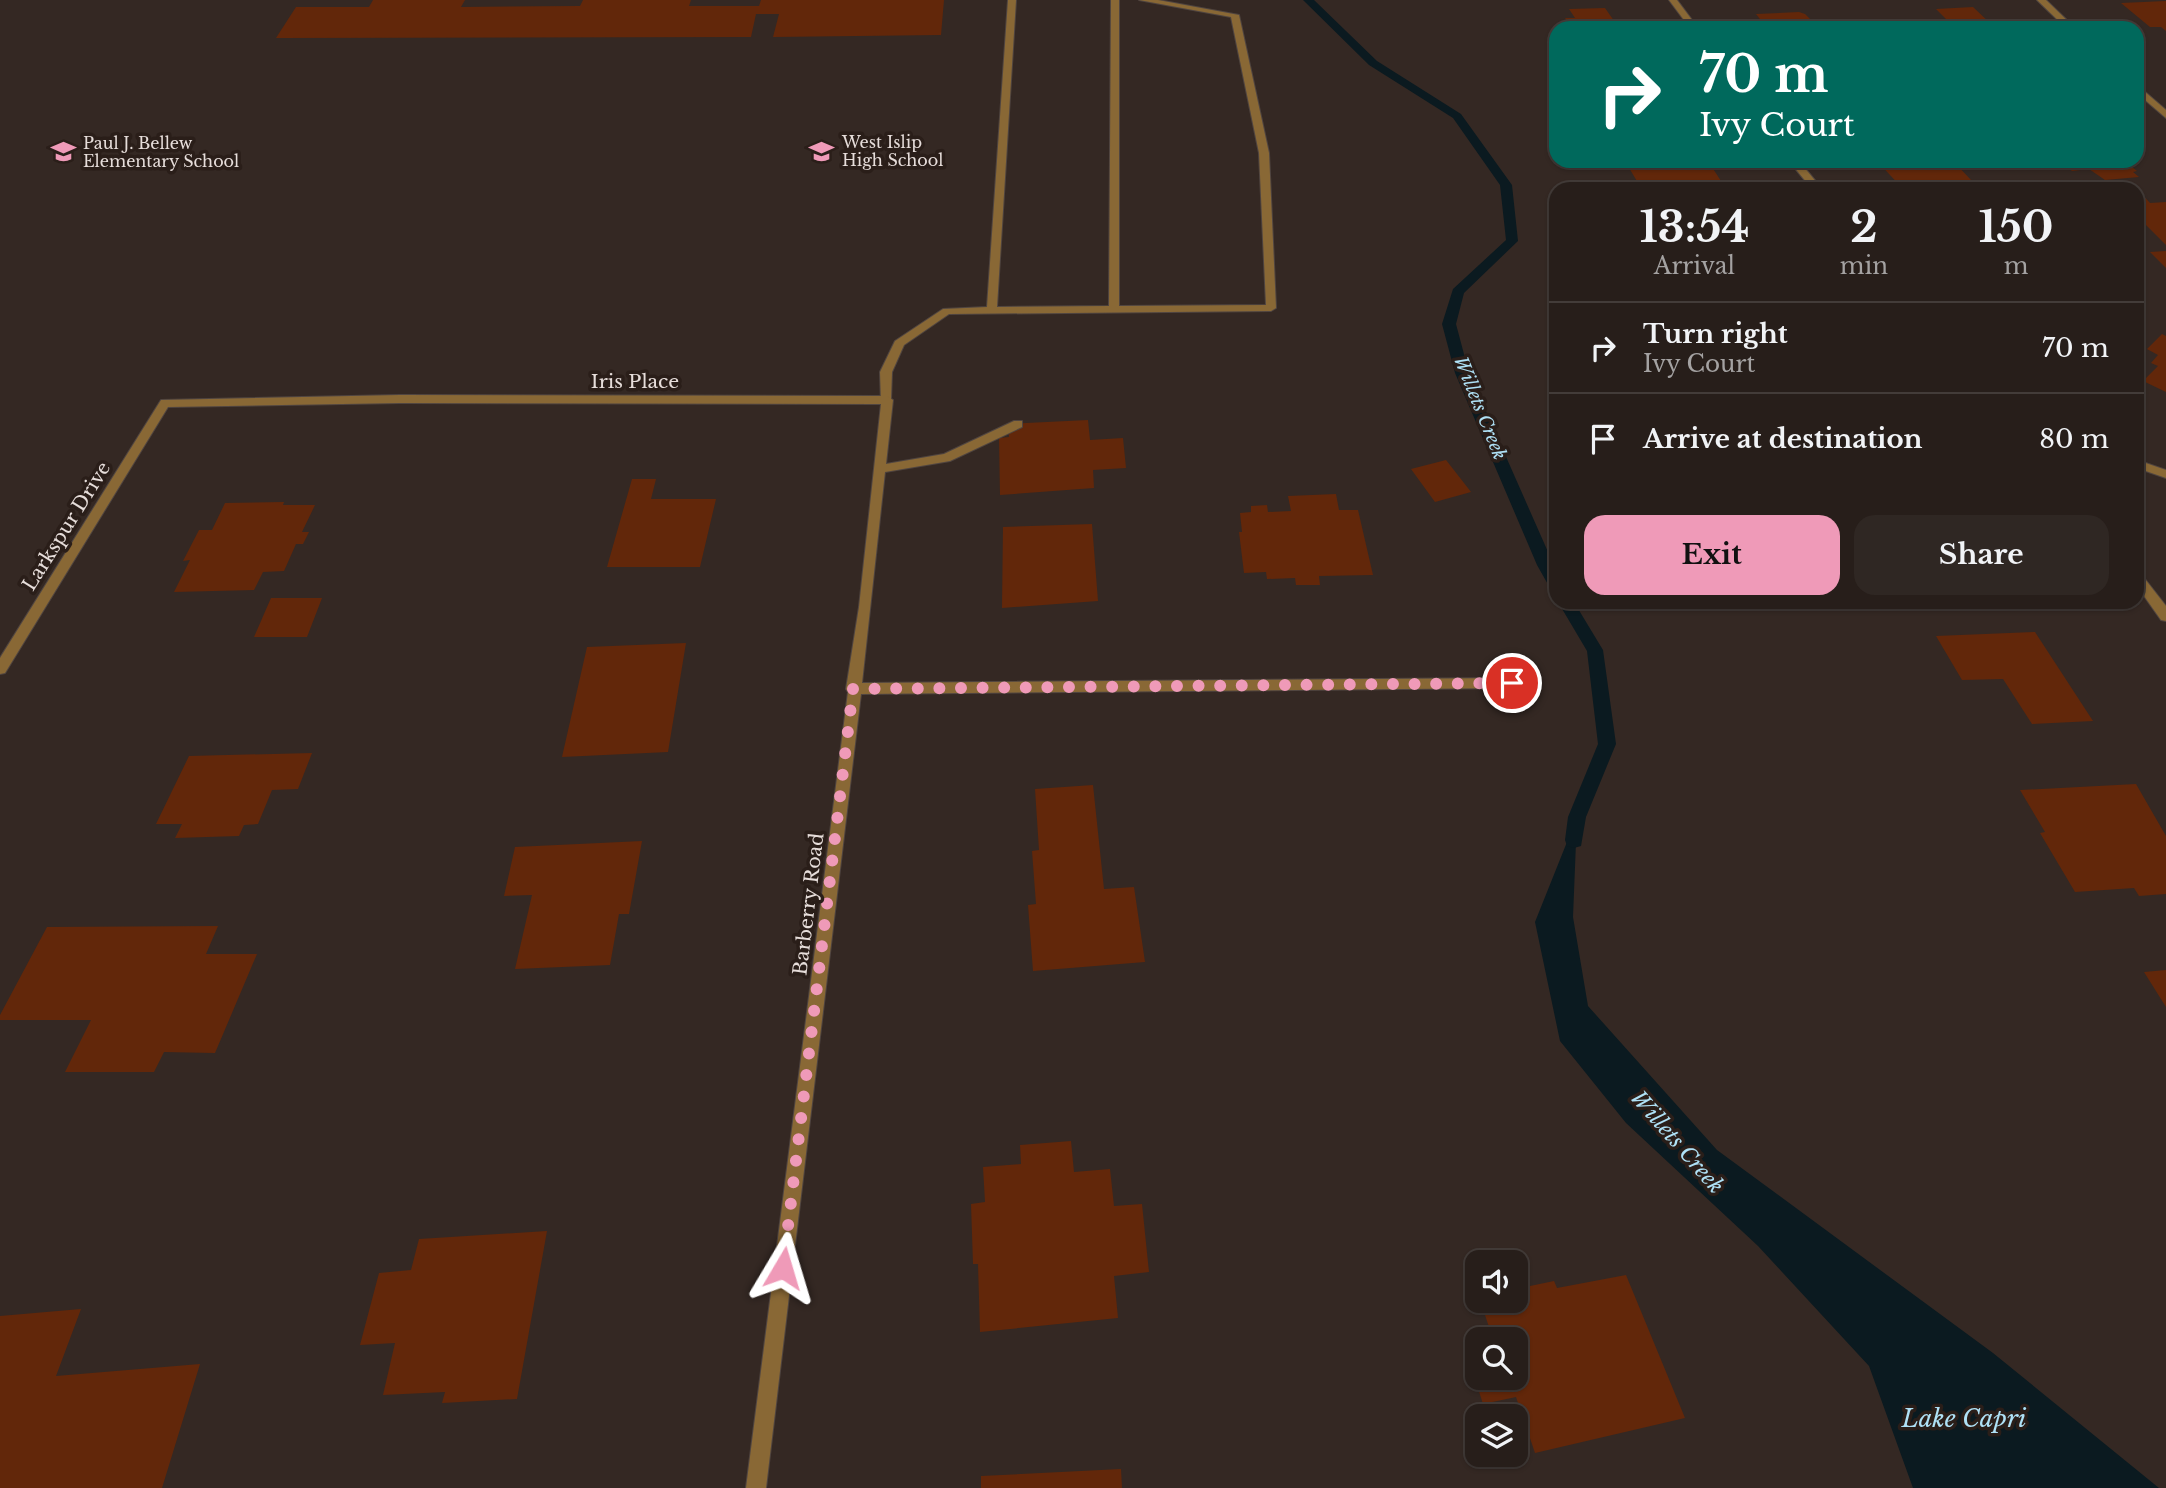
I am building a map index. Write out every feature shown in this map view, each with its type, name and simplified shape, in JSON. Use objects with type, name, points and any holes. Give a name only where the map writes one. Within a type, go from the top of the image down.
[{"type":"street","points":[[992,310],[1012,0]]},
{"type":"street","points":[[1114,309],[1115,0]]},
{"type":"street","points":[[1018,424],[946,458],[878,469],[886,372],[899,343],[947,311],[1271,307],[1264,153],[1235,15],[1143,0]]},
{"type":"street","points":[[1673,0],[1689,21]]},
{"type":"street","points":[[2041,0],[2064,21]]},
{"type":"street","points":[[2144,95],[2166,115]]},
{"type":"street","points":[[1800,168],[1811,182]]},
{"type":"street","name":"Iris Place","points":[[165,403],[400,398],[885,400]]},
{"type":"street","name":"Larkspur Drive","points":[[0,669],[165,403]]},
{"type":"street","points":[[2144,466],[2166,474]]},
{"type":"street","name":"Barberry Road","points":[[756,1488],[865,607],[878,469]]},
{"type":"street","points":[[2144,586],[2166,616]]},
{"type":"street","points":[[853,689],[1512,683]]},
{"type":"water","name":"Lake Capri","points":[[1577,817],[1573,917],[1588,1006],[1717,1150],[1993,1353],[2159,1488],[1913,1488],[1869,1366],[1758,1246],[1626,1123],[1560,1041],[1535,922]]},
{"type":"building","points":[[373,0],[465,0],[461,7],[580,6],[583,0],[691,0],[689,6],[759,6],[761,0],[944,0],[941,35],[773,37],[779,14],[756,14],[751,37],[276,38],[296,7],[369,7]]},
{"type":"building","points":[[2166,1],[2166,31],[2161,27],[2150,27],[2121,3]]},
{"type":"building","points":[[1973,7],[1988,21],[1948,21],[1936,9]]},
{"type":"building","points":[[1605,8],[1614,21],[1567,21],[1565,18],[1575,18],[1569,9]]},
{"type":"building","points":[[1799,12],[1812,21],[1762,21],[1756,14]]},
{"type":"building","points":[[1629,168],[1713,168],[1721,181],[1716,182],[1637,182]]},
{"type":"building","points":[[1884,168],[1960,168],[1971,180],[1946,182],[1896,182]]},
{"type":"building","points":[[2069,168],[2133,168],[2137,171],[2133,172],[2139,177],[2105,180],[2089,169],[2072,171]]},
{"type":"building","points":[[2144,197],[2150,203],[2166,202],[2166,245],[2144,223]]},
{"type":"building","points":[[2166,251],[2166,268],[2150,252]]},
{"type":"building","points":[[2162,334],[2166,336],[2166,392],[2144,381],[2158,366],[2151,363],[2158,355],[2147,349]]},
{"type":"building","points":[[1088,420],[1090,440],[1123,438],[1126,468],[1093,470],[1094,488],[1000,495],[999,438],[1009,437],[1008,424]]},
{"type":"building","points":[[1446,460],[1471,492],[1435,502],[1411,469]]},
{"type":"building","points":[[632,479],[656,479],[651,499],[716,499],[700,567],[607,567]]},
{"type":"building","points":[[1336,494],[1339,510],[1358,510],[1373,575],[1319,576],[1320,585],[1296,585],[1295,578],[1267,579],[1266,572],[1244,573],[1239,532],[1242,532],[1240,513],[1251,512],[1251,506],[1267,505],[1268,512],[1291,511],[1288,496]]},
{"type":"building","points":[[284,502],[283,505],[315,505],[302,532],[309,532],[303,544],[296,544],[284,571],[263,572],[254,590],[174,592],[190,560],[183,561],[199,530],[212,530],[225,503]]},
{"type":"building","points":[[1092,524],[1098,601],[1002,608],[1003,527]]},
{"type":"building","points":[[271,598],[322,598],[307,637],[254,637]]},
{"type":"building","points":[[2035,632],[2093,721],[2032,724],[2003,679],[1962,680],[1936,636]]},
{"type":"building","points":[[686,643],[668,752],[562,757],[587,647]]},
{"type":"building","points":[[312,753],[298,789],[272,790],[258,824],[244,825],[239,836],[175,838],[182,824],[156,824],[189,756]]},
{"type":"building","points":[[2136,784],[2166,836],[2166,894],[2139,896],[2134,888],[2075,892],[2040,833],[2045,832],[2020,790]]},
{"type":"building","points":[[1093,785],[1104,889],[1134,887],[1145,962],[1033,971],[1028,905],[1036,904],[1032,851],[1039,850],[1035,789]]},
{"type":"building","points":[[642,841],[629,914],[619,914],[610,965],[515,969],[532,895],[504,896],[515,847]]},
{"type":"building","points":[[218,926],[206,954],[257,954],[215,1053],[164,1052],[154,1072],[65,1072],[91,1020],[0,1020],[0,1015],[47,927]]},
{"type":"building","points":[[2166,970],[2166,1007],[2144,972]]},
{"type":"building","points":[[1071,1141],[1074,1172],[1110,1169],[1114,1206],[1142,1204],[1149,1272],[1114,1276],[1118,1318],[980,1332],[978,1264],[973,1264],[971,1204],[985,1202],[983,1167],[1021,1164],[1020,1145]]},
{"type":"building","points":[[547,1231],[517,1399],[442,1403],[445,1392],[383,1395],[395,1343],[360,1345],[379,1273],[411,1270],[419,1239]]},
{"type":"building","points":[[1626,1275],[1685,1418],[1535,1453],[1528,1432],[1528,1404],[1518,1404],[1516,1397],[1483,1404],[1478,1390],[1528,1390],[1528,1327],[1489,1327],[1484,1313],[1528,1313],[1528,1286],[1554,1281],[1557,1288]]},
{"type":"building","points":[[81,1309],[56,1376],[200,1364],[162,1488],[0,1488],[0,1316]]},
{"type":"building","points":[[1121,1469],[1122,1488],[981,1488],[981,1476]]},
{"type":"waterway","name":"Willets Creek","points":[[1308,0],[1373,63],[1457,116],[1506,185],[1512,241],[1458,292],[1449,324],[1462,373],[1549,572]]},
{"type":"waterway","name":"Willets Creek","points":[[1570,609],[1595,650],[1607,744],[1577,817],[1574,840]]},
{"type":"place","name":"West Islip High School","points":[[822,151]]},
{"type":"place","name":"Paul J. Bellew Elementary School","points":[[63,152]]},
{"type":"route","points":[[783,1268],[853,689],[1512,683]]}]
